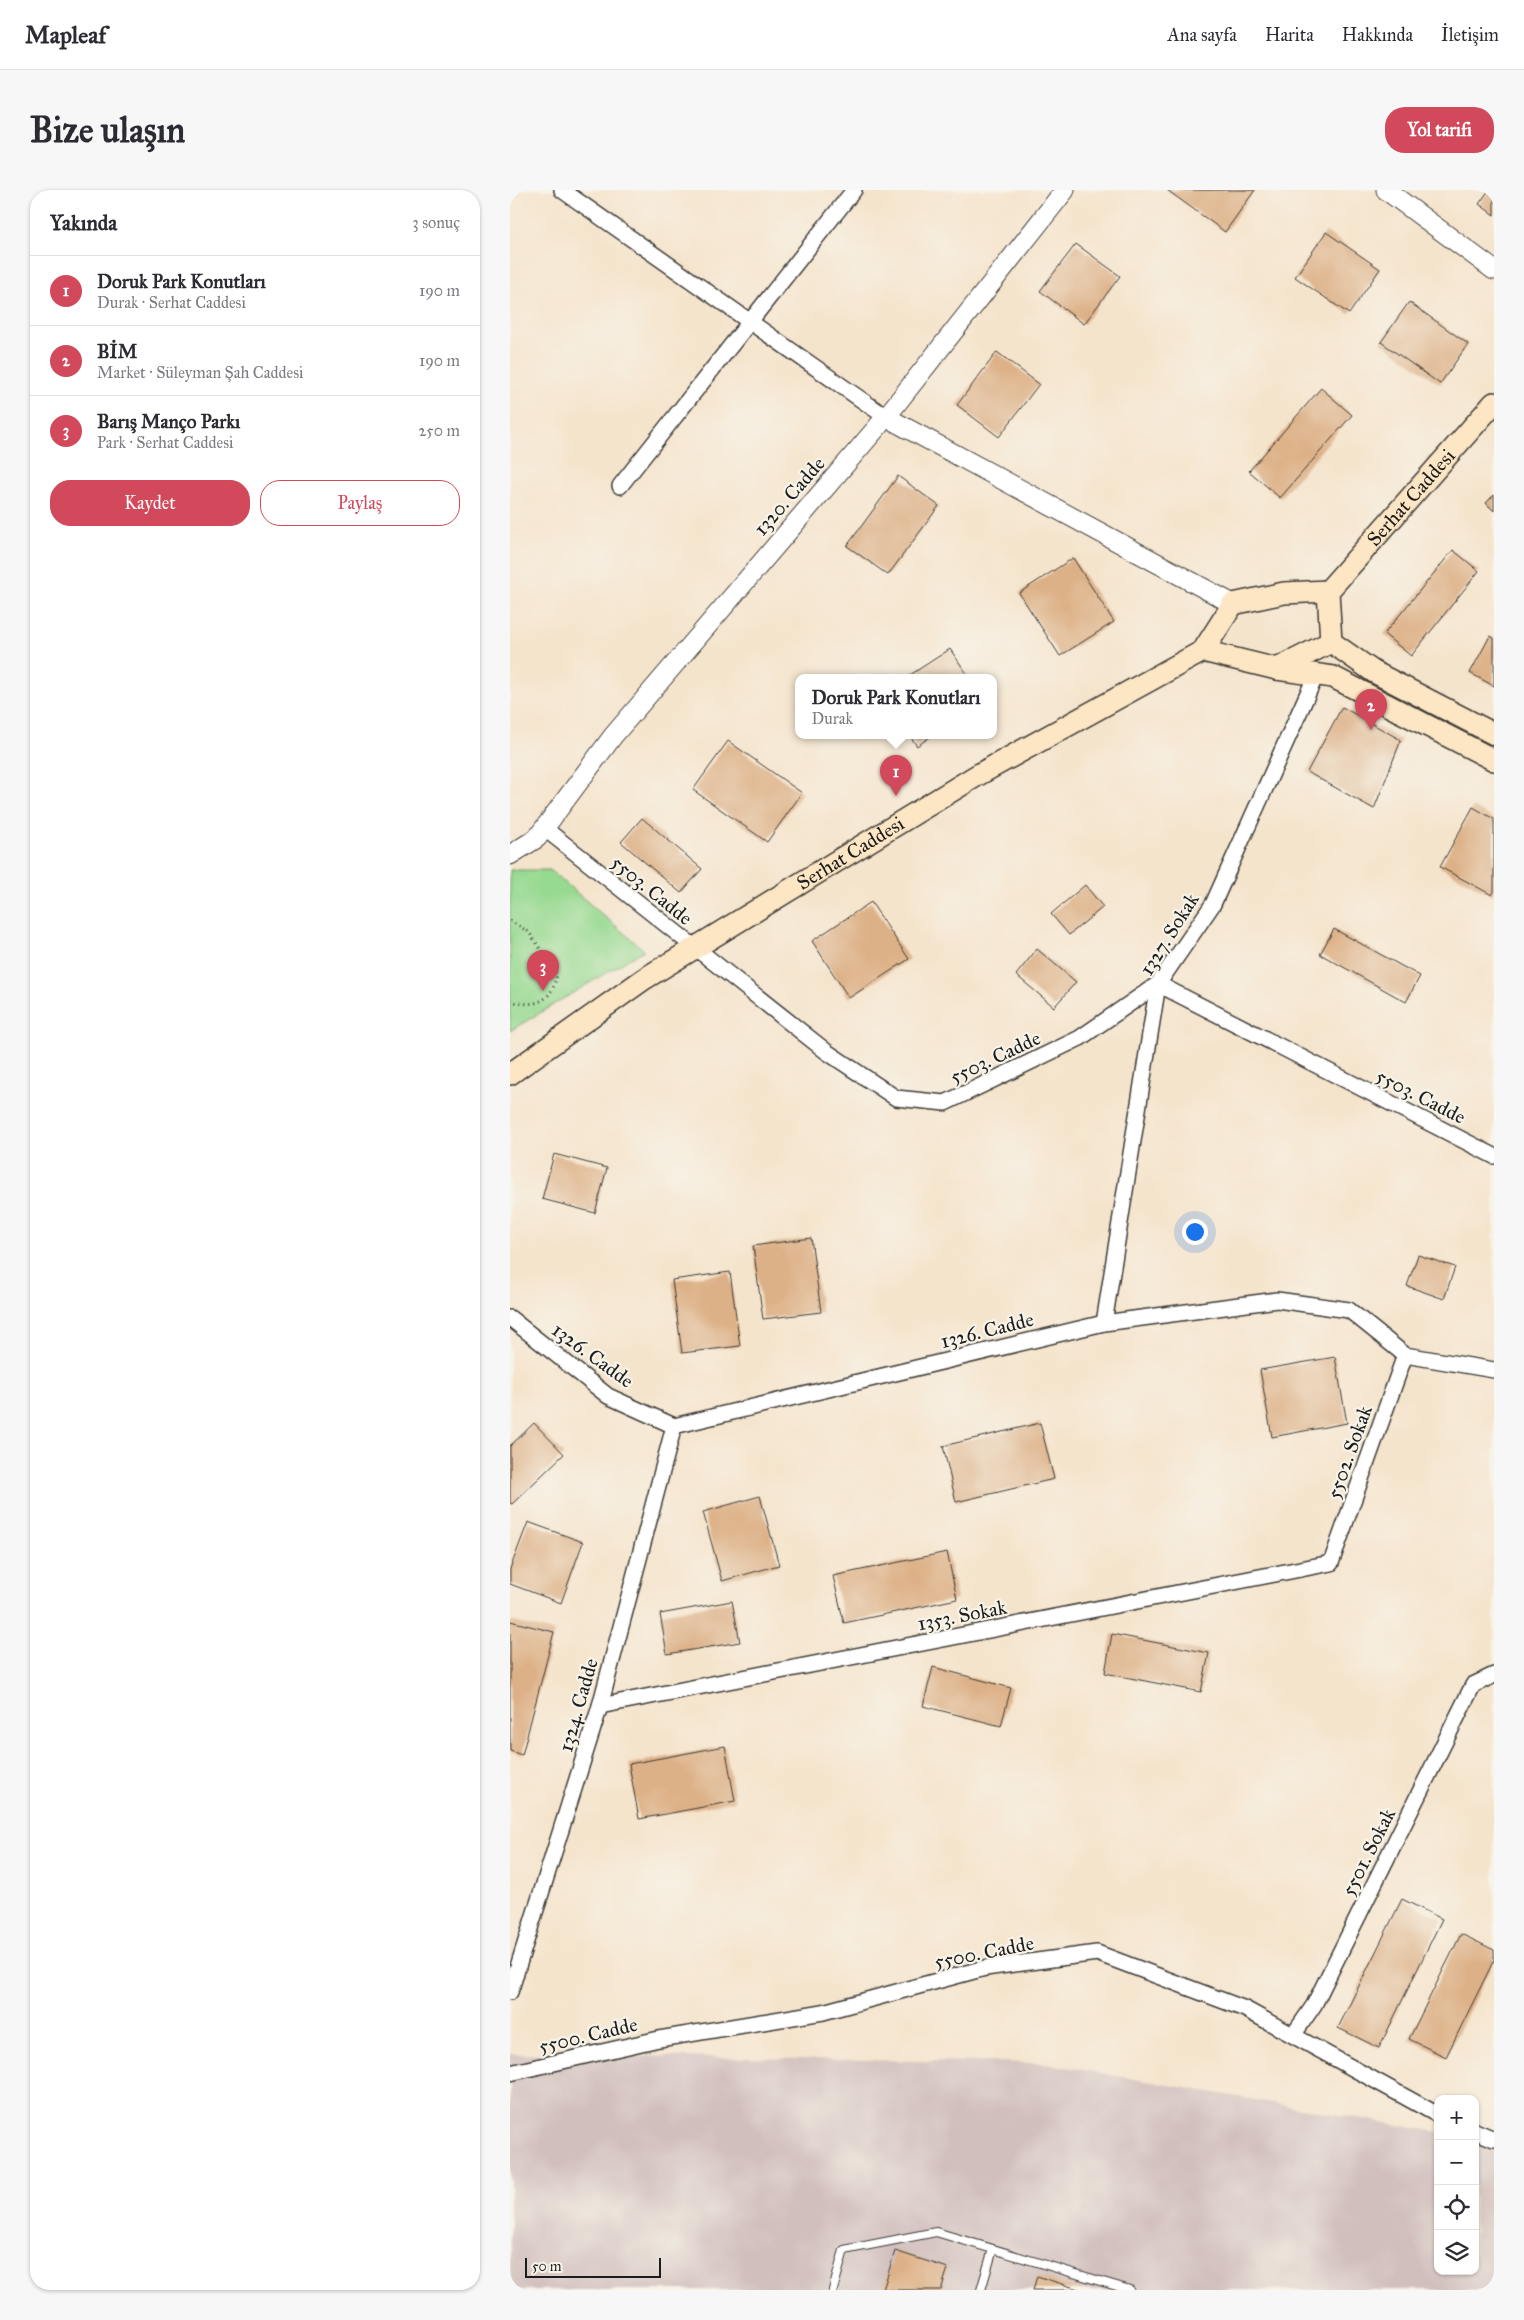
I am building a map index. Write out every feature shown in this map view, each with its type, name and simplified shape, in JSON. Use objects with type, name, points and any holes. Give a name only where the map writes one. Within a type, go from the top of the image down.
[{"type":"main road","name":"Serhat Caddesi","points":[[1328,591],[1494,403]]},
{"type":"main road","points":[[1233,604],[1284,593],[1328,591],[1330,642]]},
{"type":"main road","name":"Serhat Caddesi","points":[[510,1074],[644,979],[976,776],[1203,650],[1233,604]]},
{"type":"main road","points":[[1277,669],[1330,642]]},
{"type":"main road","points":[[1330,642],[1374,672],[1494,734]]},
{"type":"main road","points":[[1203,650],[1277,669],[1325,675],[1494,760]]},
{"type":"street","points":[[562,190],[886,418],[1233,604]]},
{"type":"street","points":[[620,486],[854,190]]},
{"type":"street","name":"1320. Cadde","points":[[510,856],[536,838],[613,736],[886,418],[1065,190]]},
{"type":"street","points":[[1386,190],[1494,270]]},
{"type":"street","name":"1327. Sokak","points":[[1104,1323],[1158,984],[1213,904],[1325,675]]},
{"type":"street","name":"5503. Cadde","points":[[544,828],[694,949],[827,1052],[896,1098],[945,1102],[1080,1038],[1158,984],[1494,1156]]},
{"type":"street","name":"1326. Cadde","points":[[510,1318],[608,1396],[674,1426],[1104,1323],[1277,1300],[1349,1310],[1405,1355],[1494,1370]]},
{"type":"street","name":"5502. Sokak","points":[[1331,1563],[1405,1355]]},
{"type":"street","name":"1324. Cadde","points":[[510,1992],[600,1706],[674,1426]]},
{"type":"street","name":"1353. Sokak","points":[[600,1706],[1331,1563]]},
{"type":"street","name":"5501. Sokak","points":[[1294,2034],[1314,2005],[1474,1685],[1494,1675]]},
{"type":"street","name":"5500. Cadde","points":[[510,2073],[659,2039],[823,2012],[986,1968],[1097,1953],[1245,2009],[1294,2034],[1434,2113]]},
{"type":"street","points":[[1479,2133],[1494,2139]]},
{"type":"lane","points":[[833,2290],[844,2250],[936,2232],[1130,2290]]},
{"type":"lane","points":[[981,2290],[993,2249]]},
{"type":"path","points":[[510,921],[529,932],[557,974],[555,985],[546,999],[527,1006],[510,1001]]},
{"type":"shaded area","points":[[510,2054],[1043,2063],[1434,2131],[1434,2275],[1479,2275],[1479,2139],[1494,2142],[1494,2290],[510,2290]]},
{"type":"green space","points":[[510,870],[550,870],[644,950],[510,1031]]},
{"type":"building","points":[[1167,190],[1255,190],[1225,232]]},
{"type":"building","points":[[1489,190],[1494,190],[1494,215],[1479,204]]},
{"type":"building","points":[[1326,232],[1380,269],[1349,314],[1295,277]]},
{"type":"building","points":[[1076,244],[1120,276],[1084,324],[1040,291]]},
{"type":"building","points":[[1409,302],[1468,344],[1440,384],[1381,342]]},
{"type":"building","points":[[997,352],[1039,384],[999,437],[957,405]]},
{"type":"building","points":[[1321,388],[1352,415],[1280,498],[1249,471]]},
{"type":"building","points":[[898,476],[939,506],[888,575],[847,546]]},
{"type":"building","points":[[1494,495],[1494,511],[1486,503]]},
{"type":"building","points":[[1453,550],[1479,571],[1411,656],[1384,634]]},
{"type":"building","points":[[1073,558],[1114,622],[1060,656],[1019,593]]},
{"type":"building","points":[[1490,636],[1494,638],[1494,686],[1470,673]]},
{"type":"building","points":[[950,649],[967,674],[912,674]]},
{"type":"building","points":[[1342,707],[1401,740],[1374,809],[1307,772]]},
{"type":"building","points":[[912,739],[927,739],[917,746]]},
{"type":"building","points":[[728,741],[802,793],[767,842],[693,790]]},
{"type":"building","points":[[1473,807],[1494,819],[1494,892],[1492,895],[1440,867]]},
{"type":"building","points":[[642,818],[702,869],[681,893],[621,842]]},
{"type":"building","points":[[1085,885],[1103,907],[1069,935],[1051,914]]},
{"type":"building","points":[[871,902],[909,959],[849,998],[812,941]]},
{"type":"building","points":[[1334,929],[1420,976],[1406,1002],[1320,954]]},
{"type":"building","points":[[1037,949],[1076,982],[1054,1007],[1016,975]]},
{"type":"building","points":[[554,1154],[607,1168],[595,1213],[542,1199]]},
{"type":"building","points":[[811,1238],[821,1312],[763,1319],[753,1246]]},
{"type":"building","points":[[1418,1255],[1455,1267],[1444,1299],[1407,1286]]},
{"type":"building","points":[[730,1272],[740,1346],[682,1353],[672,1280]]},
{"type":"building","points":[[1335,1357],[1347,1423],[1272,1437],[1260,1370]]},
{"type":"building","points":[[534,1423],[564,1454],[512,1504],[510,1503],[510,1446]]},
{"type":"building","points":[[1040,1423],[1054,1479],[956,1502],[943,1446]]},
{"type":"building","points":[[760,1496],[779,1565],[722,1581],[703,1512]]},
{"type":"building","points":[[528,1522],[583,1542],[561,1603],[510,1584],[510,1569]]},
{"type":"building","points":[[947,1552],[957,1599],[844,1623],[833,1576]]},
{"type":"building","points":[[732,1601],[740,1642],[667,1654],[660,1614]]},
{"type":"building","points":[[510,1621],[554,1632],[522,1755],[510,1751]]},
{"type":"building","points":[[1112,1634],[1209,1653],[1201,1692],[1105,1673]]},
{"type":"building","points":[[933,1667],[1011,1688],[1001,1726],[923,1706]]},
{"type":"building","points":[[725,1746],[735,1801],[639,1819],[629,1764]]},
{"type":"building","points":[[1402,1899],[1442,1919],[1379,2048],[1338,2028]]},
{"type":"building","points":[[1461,1934],[1494,1950],[1494,1960],[1446,2057],[1409,2039]]},
{"type":"building","points":[[895,2251],[948,2268],[941,2290],[883,2290]]},
{"type":"building","points":[[1037,2276],[1081,2290],[1033,2290]]},
{"type":"place","name":"BİM","points":[[1371,730]]},
{"type":"place","name":"Doruk Park Konutları","points":[[896,796]]},
{"type":"place","name":"Barış Manço Parkı","points":[[543,991]]}]
